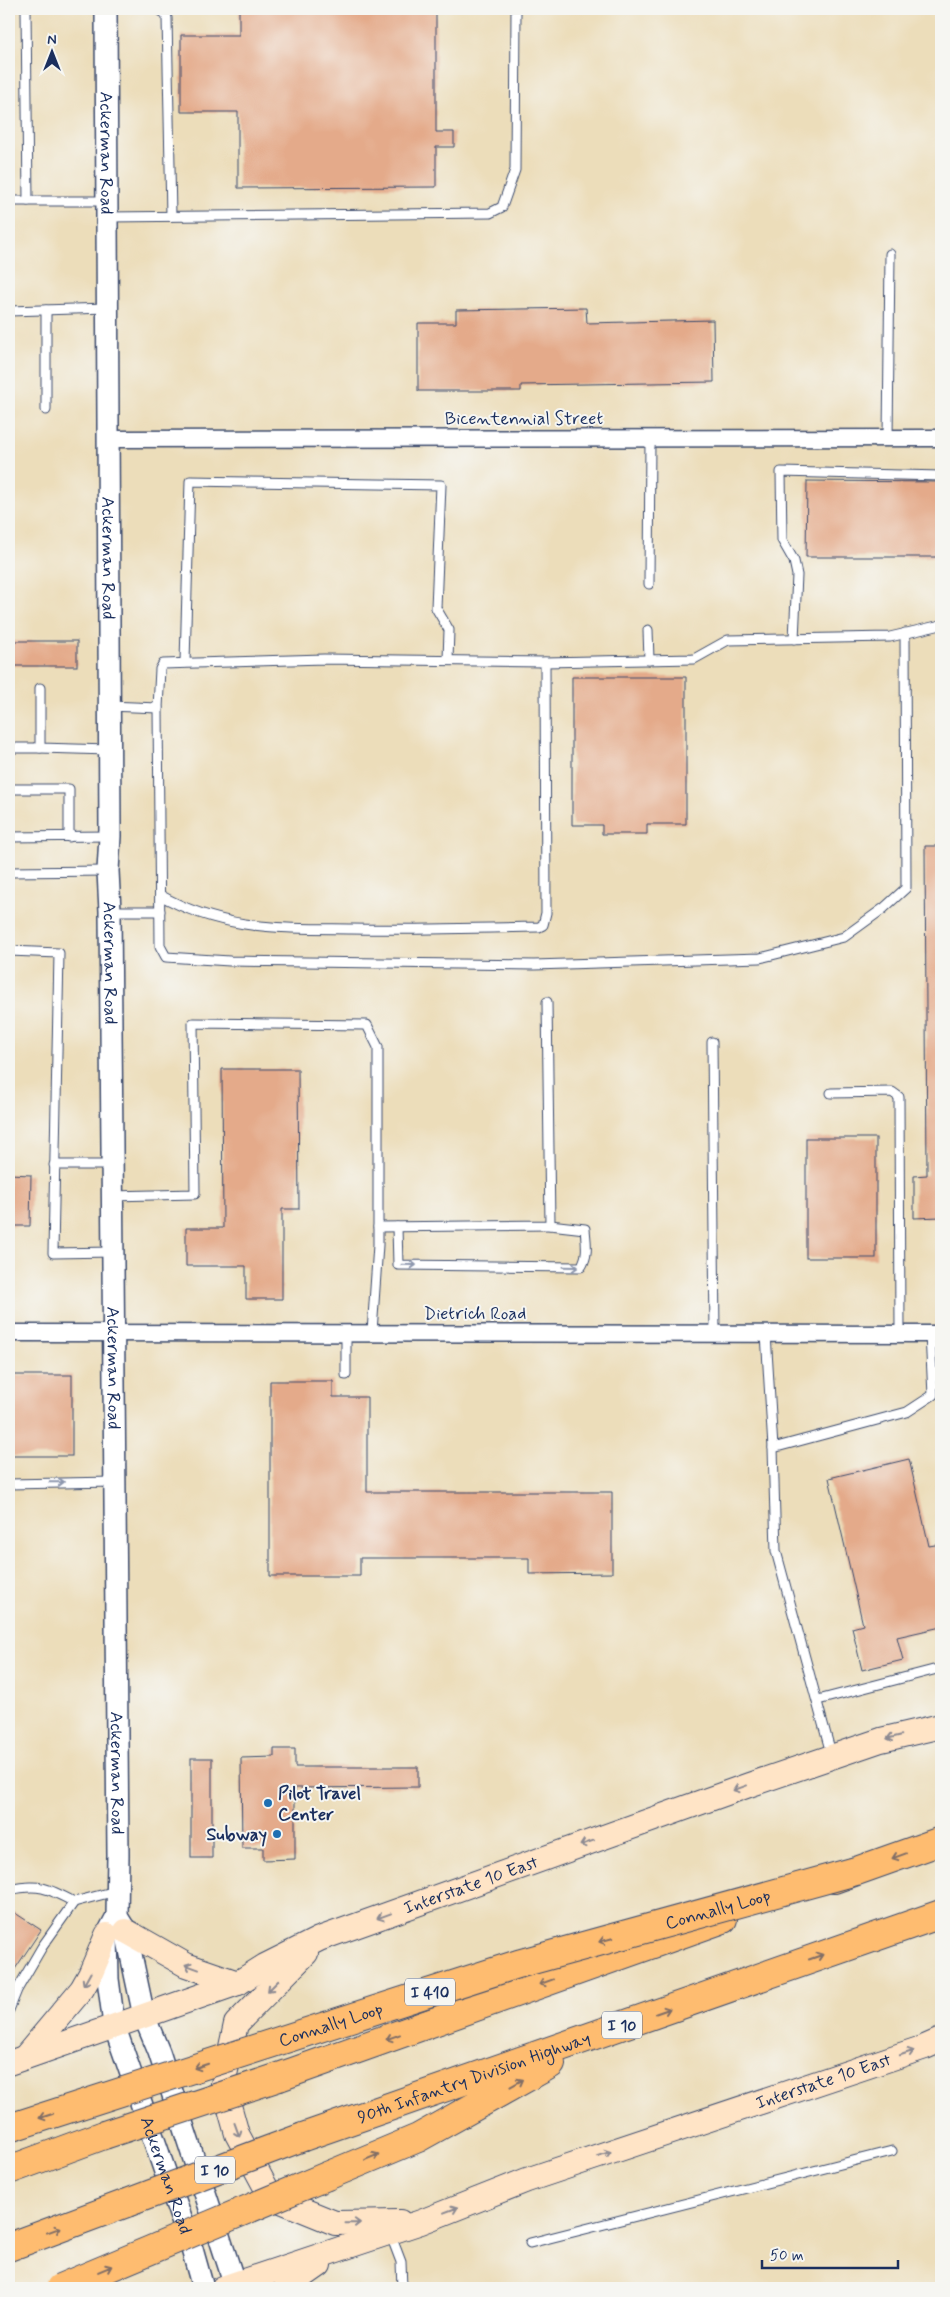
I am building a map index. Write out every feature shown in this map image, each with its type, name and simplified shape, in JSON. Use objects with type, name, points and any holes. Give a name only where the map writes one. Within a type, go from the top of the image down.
[{"type":"highway","points":[[9,2170],[104,2134],[279,2077],[941,1841]]},
{"type":"highway","name":"Connally Loop","points":[[9,2128],[518,1964],[856,1871]]},
{"type":"highway","name":"90th Infantry Division Highway","points":[[9,2247],[303,2137],[941,1914]]},
{"type":"highway","points":[[60,2288],[418,2138],[618,2027]]},
{"type":"main road","name":"Interstate 10 East","points":[[17,2060],[238,1983],[265,1966],[319,1939],[749,1785],[881,1740],[941,1726]]},
{"type":"main road","points":[[17,2060],[82,1989],[117,1927],[186,1965],[238,1983]]},
{"type":"main road","points":[[319,1939],[236,2024],[223,2084],[237,2134],[271,2197],[335,2223],[421,2222]]},
{"type":"main road","name":"Interstate 10 East","points":[[231,2287],[421,2222],[528,2180],[941,2040]]},
{"type":"main road","points":[[286,2288],[293,2281],[346,2247]]},
{"type":"street","name":"Ackerman Road","points":[[106,9],[110,836],[108,871],[110,912],[118,1846],[117,1927],[108,1979],[114,2025],[192,2249],[203,2288]]},
{"type":"street","name":"Bicentennial Street","points":[[107,439],[941,438]]},
{"type":"street","name":"Dietrich Road","points":[[9,1333],[936,1334]]},
{"type":"street","name":"Ackerman Road","points":[[117,1927],[144,2016],[159,2052],[231,2287]]},
{"type":"lane","points":[[26,9],[28,201]]},
{"type":"lane","points":[[157,9],[165,13],[167,18],[171,216]]},
{"type":"lane","points":[[9,201],[28,201],[171,216],[490,213],[502,207],[515,170],[516,9]]},
{"type":"lane","points":[[888,438],[890,254]]},
{"type":"lane","points":[[9,311],[107,308]]},
{"type":"lane","points":[[46,310],[46,410]]},
{"type":"lane","points":[[649,584],[650,438]]},
{"type":"lane","points":[[794,639],[797,575],[794,561],[782,540],[781,472],[941,476]]},
{"type":"lane","points":[[185,662],[190,480],[441,485],[436,608],[448,630],[448,660]]},
{"type":"lane","points":[[905,633],[906,888],[884,908],[844,937],[760,958],[534,965],[194,960],[166,957],[160,946],[158,708],[160,669],[167,662],[448,660],[545,662],[694,658],[728,640],[890,637],[905,633],[941,625]]},
{"type":"lane","points":[[648,630],[649,660]]},
{"type":"lane","points":[[160,895],[179,906],[212,918],[243,925],[290,928],[404,930],[539,927],[543,925],[546,913],[545,662]]},
{"type":"lane","points":[[40,688],[40,748]]},
{"type":"lane","points":[[109,706],[158,708]]},
{"type":"lane","points":[[16,748],[109,750]]},
{"type":"lane","points":[[9,789],[69,789],[70,837]]},
{"type":"lane","points":[[9,837],[110,836]]},
{"type":"lane","points":[[9,872],[108,871]]},
{"type":"lane","points":[[110,912],[160,911]]},
{"type":"lane","points":[[9,951],[60,953],[53,1253],[113,1252]]},
{"type":"lane","points":[[547,1002],[550,1225]]},
{"type":"lane","points":[[112,1196],[195,1194],[193,1023],[367,1025],[378,1047],[378,1227],[372,1332]]},
{"type":"lane","points":[[712,1042],[715,1334]]},
{"type":"lane","points":[[831,1093],[892,1092],[899,1097],[900,1334]]},
{"type":"lane","points":[[54,1165],[112,1165]]},
{"type":"lane","points":[[378,1227],[550,1225],[585,1229],[587,1247],[585,1261],[582,1267],[398,1265],[397,1227]]},
{"type":"lane","points":[[346,1332],[346,1376]]},
{"type":"lane","points":[[766,1334],[776,1551],[832,1757]]},
{"type":"lane","points":[[772,1448],[907,1412],[933,1395],[936,1334]]},
{"type":"lane","points":[[9,1484],[114,1482]]},
{"type":"lane","points":[[818,1700],[941,1668]]},
{"type":"lane","points":[[9,1890],[28,1885],[53,1891],[74,1902]]},
{"type":"lane","points":[[10,2006],[42,1946],[74,1902],[116,1891]]},
{"type":"lane","points":[[530,2243],[892,2151]]},
{"type":"lane","points":[[390,2232],[401,2262],[402,2288]]},
{"type":"building","points":[[239,9],[436,9],[436,132],[454,132],[454,147],[436,147],[436,187],[238,188],[238,112],[181,112],[181,35],[239,35]]},
{"type":"building","points":[[586,308],[587,323],[713,320],[714,382],[521,385],[521,391],[418,391],[418,323],[456,323],[456,310]]},
{"type":"building","points":[[807,481],[941,482],[941,557],[806,557]]},
{"type":"building","points":[[9,641],[77,641],[77,666],[9,666]]},
{"type":"building","points":[[572,677],[686,677],[686,824],[647,824],[647,834],[602,834],[602,825],[572,825]]},
{"type":"building","points":[[925,846],[941,846],[941,1217],[914,1218],[914,1176],[927,1175]]},
{"type":"building","points":[[222,1069],[298,1069],[299,1209],[282,1209],[282,1299],[246,1299],[246,1266],[186,1266],[186,1228],[223,1228]]},
{"type":"building","points":[[806,1138],[876,1138],[876,1258],[806,1258]]},
{"type":"building","points":[[9,1174],[31,1175],[30,1226],[9,1226]]},
{"type":"building","points":[[9,1375],[72,1375],[72,1456],[9,1456]]},
{"type":"building","points":[[270,1381],[333,1381],[333,1397],[367,1397],[367,1492],[612,1492],[612,1573],[529,1574],[529,1558],[360,1558],[360,1576],[270,1576]]},
{"type":"building","points":[[909,1459],[929,1546],[941,1544],[941,1627],[897,1637],[903,1660],[862,1670],[852,1628],[863,1625],[829,1478]]},
{"type":"building","name":"Pilot Travel Center","points":[[274,1749],[295,1749],[295,1767],[418,1767],[418,1787],[295,1788],[295,1859],[263,1860],[263,1848],[242,1848],[241,1758],[274,1757]]},
{"type":"building","points":[[191,1758],[212,1758],[212,1858],[191,1858]]},
{"type":"building","points":[[9,1909],[41,1930],[9,1978]]},
{"type":"place","name":"Pilot Travel Center","points":[[268,1803]]},
{"type":"place","name":"Subway","points":[[277,1834]]}]
